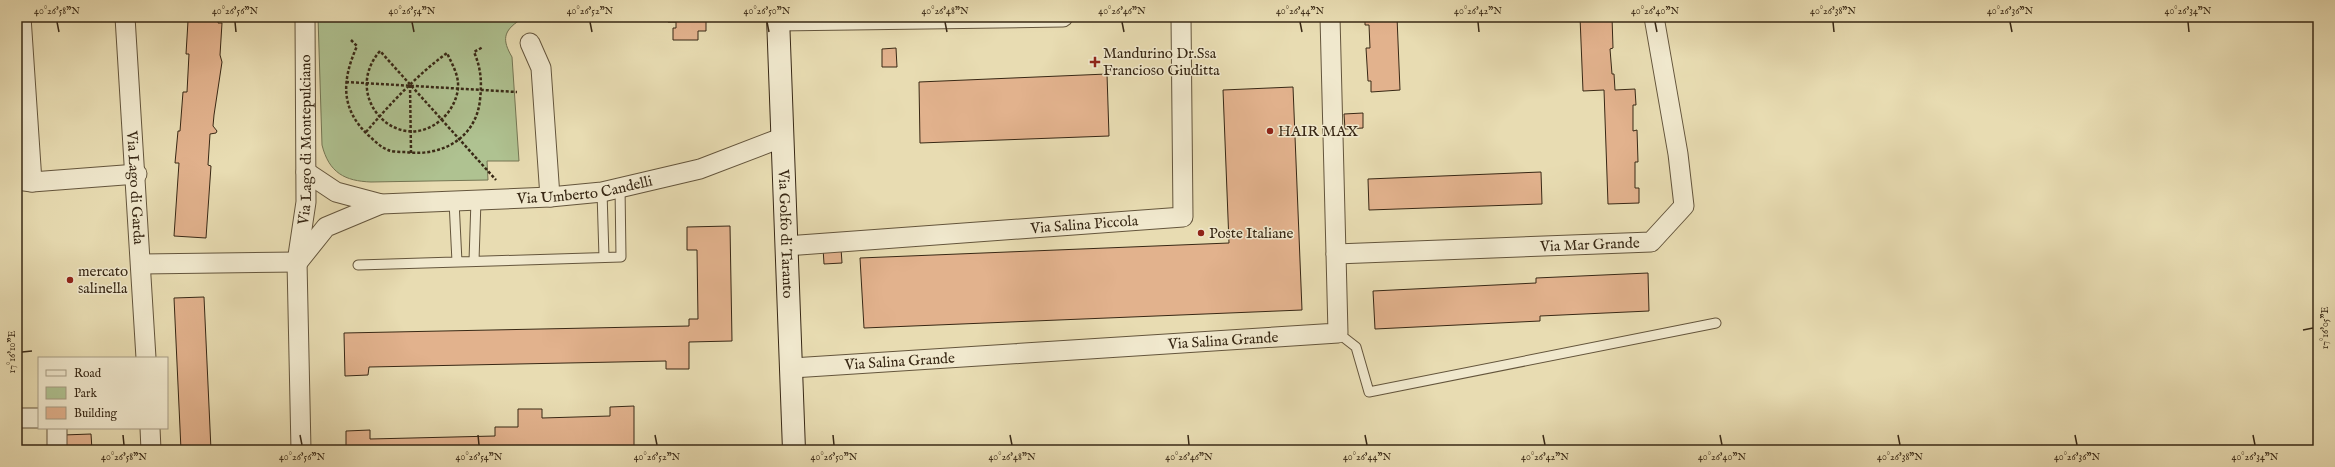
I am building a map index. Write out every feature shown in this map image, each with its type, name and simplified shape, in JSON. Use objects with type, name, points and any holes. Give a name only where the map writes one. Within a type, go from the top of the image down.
[{"type":"street","points":[[21,17],[25,181],[137,174]]},
{"type":"street","name":"Via Lago di Garda","points":[[125,17],[137,174],[146,357]]},
{"type":"street","name":"Via Lago di Montepulciano","points":[[301,450],[297,262],[306,202],[305,17]]},
{"type":"street","points":[[778,19],[1063,17]]},
{"type":"street","name":"Via Salina Piccola","points":[[786,246],[1182,217],[1181,17]]},
{"type":"street","points":[[1330,17],[1338,333]]},
{"type":"street","name":"Via Mar Grande","points":[[1336,254],[1651,242],[1684,206],[1678,154],[1654,17]]},
{"type":"street","name":"Via Golfo di Taranto","points":[[778,19],[794,450]]},
{"type":"street","points":[[530,43],[541,68],[550,197]]},
{"type":"street","name":"Via Umberto Candelli","points":[[306,172],[336,192],[381,204],[550,197],[611,189],[700,169],[782,138]]},
{"type":"street","name":"Via Umberto Candelli","points":[[297,262],[326,227],[381,204]]},
{"type":"street","points":[[142,264],[297,262]]},
{"type":"street","name":"Via Salina Grande","points":[[792,368],[1338,333]]},
{"type":"street","points":[[17,418],[38,418]]},
{"type":"street","points":[[57,429],[57,450]]},
{"type":"street","points":[[150,429],[151,450]]},
{"type":"lane","points":[[358,265],[621,257],[611,189]]},
{"type":"lane","points":[[604,258],[611,189]]},
{"type":"lane","points":[[474,261],[476,200]]},
{"type":"lane","points":[[454,201],[457,262]]},
{"type":"lane","points":[[1338,333],[1356,347],[1369,392],[1716,323]]},
{"type":"path","points":[[351,40],[357,46],[346,75],[346,96],[350,110],[356,121],[366,132],[388,150],[411,153],[440,150],[450,146],[460,138],[476,119],[481,89],[479,64],[474,52],[483,47]]},
{"type":"path","points":[[366,132],[380,116],[410,85],[448,53],[455,71],[458,88],[456,98],[450,111],[443,118],[430,128],[411,131],[390,125],[380,116],[369,100],[367,72],[380,51],[410,85],[443,118],[498,182]]},
{"type":"path","points":[[346,82],[517,92]]},
{"type":"path","points":[[410,85],[411,153]]},
{"type":"green space","points":[[318,17],[520,20],[510,28],[506,36],[507,46],[512,57],[519,161],[487,161],[488,180],[371,182],[353,180],[339,174],[329,162],[322,145]]},
{"type":"building","points":[[186,17],[219,17],[218,23],[222,23],[220,55],[222,62],[213,126],[217,131],[216,133],[210,134],[208,165],[211,166],[206,238],[174,236],[179,163],[175,163],[178,131],[180,131],[183,92],[187,92],[189,54],[186,54],[188,21],[185,21]]},
{"type":"building","points":[[626,17],[640,17],[640,20],[626,20]]},
{"type":"building","points":[[668,17],[706,17],[706,31],[698,31],[698,40],[673,40],[673,28],[676,28],[676,22],[668,22]]},
{"type":"building","points":[[1365,17],[1397,17],[1400,90],[1371,92],[1371,81],[1368,81],[1366,48],[1370,48],[1369,25],[1365,25]]},
{"type":"building","points":[[1580,17],[1612,17],[1613,48],[1610,49],[1615,90],[1635,89],[1636,105],[1633,105],[1633,131],[1637,130],[1638,162],[1635,162],[1635,188],[1639,188],[1639,203],[1608,204],[1604,90],[1583,91]]},
{"type":"building","points":[[896,48],[897,67],[882,67],[882,49]]},
{"type":"building","points":[[1107,74],[1109,136],[920,143],[919,82]]},
{"type":"building","points":[[1293,87],[1302,310],[864,328],[860,258],[1229,243],[1223,90]]},
{"type":"building","points":[[1363,113],[1363,128],[1345,129],[1344,114]]},
{"type":"building","points":[[17,137],[20,171],[17,171]]},
{"type":"building","points":[[1541,172],[1542,204],[1369,210],[1368,179]]},
{"type":"building","points":[[730,226],[732,341],[689,342],[689,369],[666,369],[666,361],[369,367],[368,375],[345,376],[344,333],[689,326],[689,319],[698,319],[697,250],[687,250],[687,227]]},
{"type":"building","points":[[823,248],[841,248],[842,263],[824,264]]},
{"type":"building","points":[[1648,273],[1649,311],[1540,316],[1540,321],[1375,329],[1373,291],[1536,283],[1536,278]]},
{"type":"building","points":[[204,297],[211,450],[181,450],[174,298]]},
{"type":"building","points":[[634,406],[634,450],[346,450],[346,431],[370,430],[370,439],[495,436],[495,427],[518,427],[518,409],[542,409],[542,418],[610,416],[610,407]]},
{"type":"building","points":[[91,434],[92,450],[64,450],[63,435]]},
{"type":"place","name":"Mandurino Dr.Ssa Francioso Giuditta","points":[[1095,62]]},
{"type":"place","name":"HAIR MAX","points":[[1270,131]]},
{"type":"place","name":"Poste Italiane","points":[[1201,233]]},
{"type":"place","name":"mercato salinella","points":[[70,280]]}]
